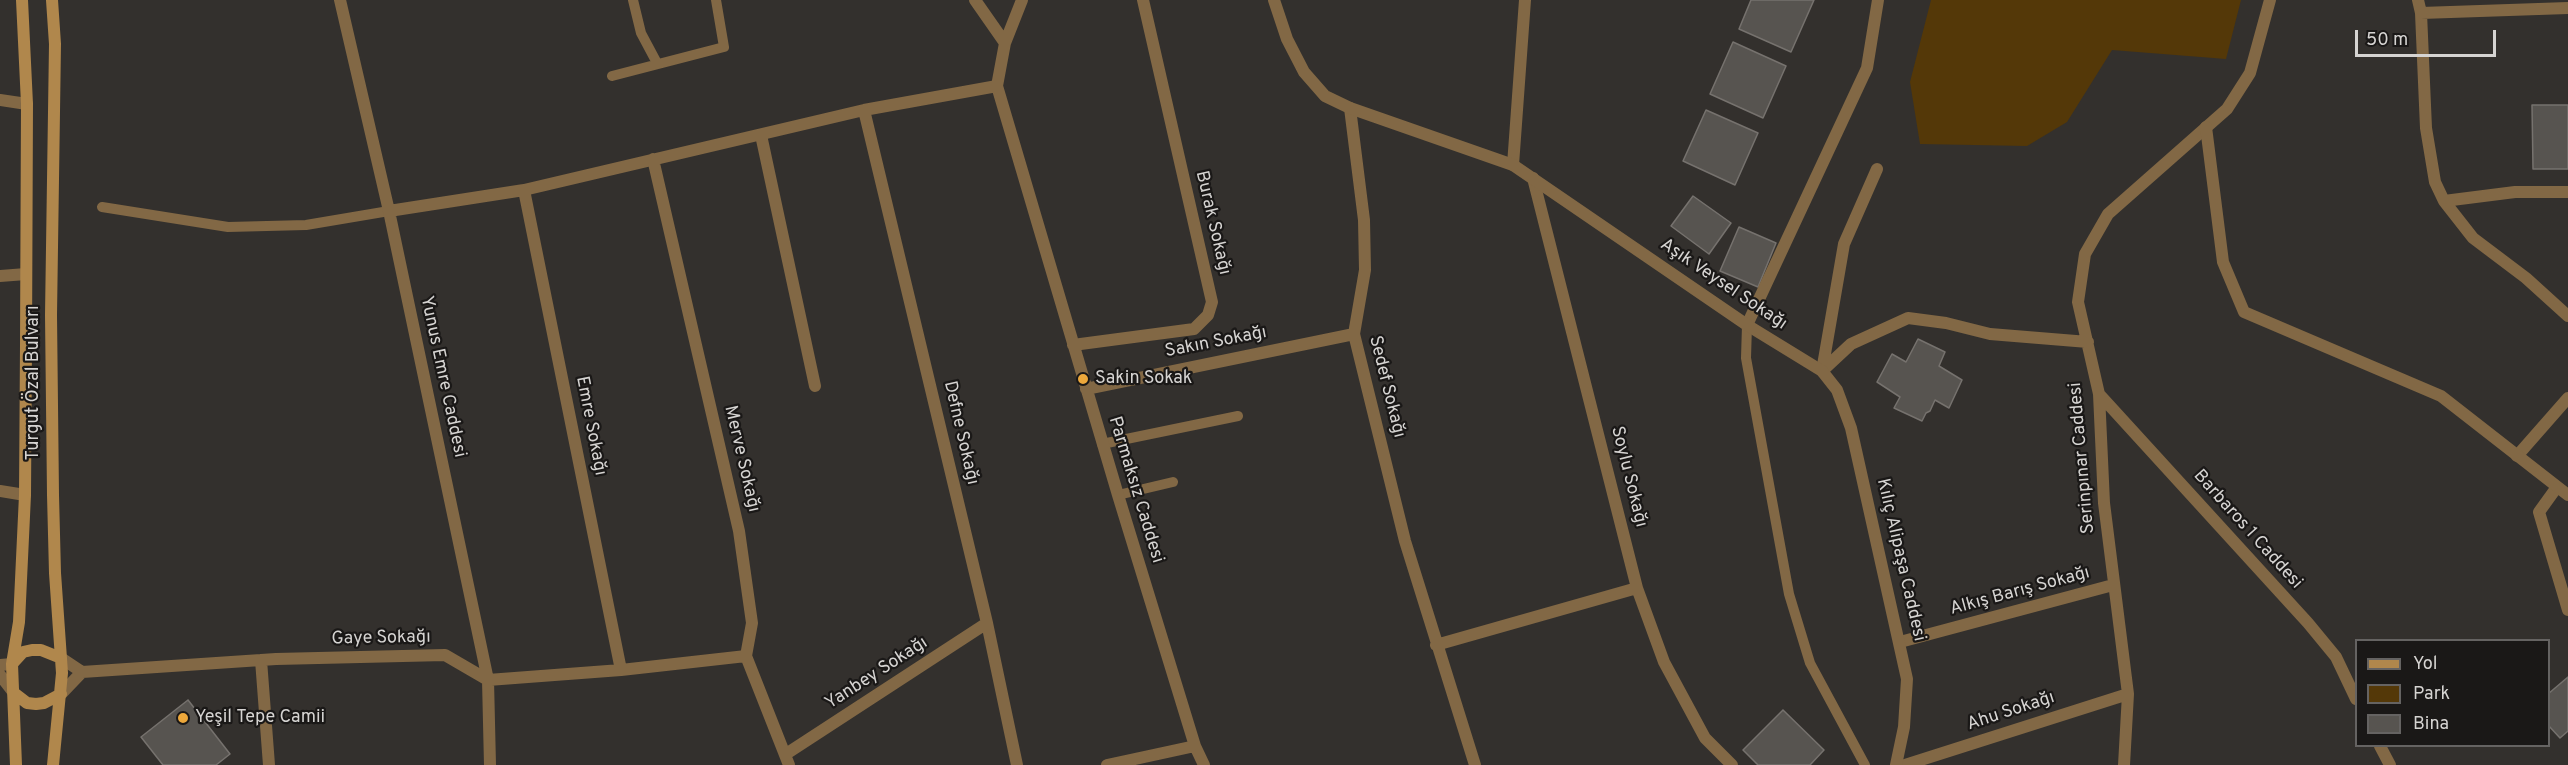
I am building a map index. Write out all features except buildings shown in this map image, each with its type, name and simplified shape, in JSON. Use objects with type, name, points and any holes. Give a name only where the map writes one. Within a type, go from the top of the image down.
[{"type":"main road","name":"Turgut Özal Bulvarı","points":[[16,765],[14,693],[6,664],[19,622],[25,495],[27,104],[22,0]]},
{"type":"main road","name":"Turgut Özal Bulvarı","points":[[52,0],[55,45],[51,315],[53,484],[55,573],[61,658],[61,694],[52,765]]},
{"type":"main road","points":[[6,664],[23,652],[32,650],[41,650],[61,658]]},
{"type":"main road","points":[[14,693],[27,703],[36,704],[44,703],[61,694]]},
{"type":"street","name":"Yunus Emre Caddesi","points":[[340,0],[388,211],[488,680],[490,765]]},
{"type":"street","points":[[975,0],[1005,43]]},
{"type":"street","points":[[388,211],[524,190],[864,110],[997,86],[1005,43],[1022,0]]},
{"type":"street","name":"Burak Sokağı","points":[[1073,345],[1194,329],[1208,315],[1212,302],[1143,0]]},
{"type":"street","points":[[1274,0],[1287,39],[1304,72],[1325,96],[1350,108]]},
{"type":"street","points":[[1513,165],[1525,0]]},
{"type":"street","points":[[1747,325],[1867,68],[1878,0]]},
{"type":"street","name":"Serinpınar Caddesi","points":[[2124,765],[2128,694],[2104,502],[2099,394],[2078,302],[2085,254],[2108,214],[2227,109],[2250,74],[2270,0]]},
{"type":"street","points":[[2568,8],[2419,6],[2426,128],[2435,182],[2444,201],[2473,238],[2526,278],[2568,316]]},
{"type":"street","name":"Parmaksız Caddesi","points":[[997,86],[1102,444],[1195,746],[1204,765]]},
{"type":"street","points":[[0,100],[27,104]]},
{"type":"street","name":"Aşık Veysel Sokağı","points":[[1350,108],[1513,165],[1747,325],[1822,371]]},
{"type":"street","name":"Sedef Sokağı","points":[[1350,108],[1364,220],[1365,270],[1354,334],[1405,542],[1475,765]]},
{"type":"street","name":"Defne Sokağı","points":[[864,110],[987,623],[1017,765]]},
{"type":"street","points":[[2206,127],[2223,262],[2244,312],[2441,396],[2568,495]]},
{"type":"street","points":[[761,135],[815,386]]},
{"type":"street","name":"Merve Sokağı","points":[[653,159],[740,531],[752,623],[746,656]]},
{"type":"street","points":[[1822,371],[1844,244],[1877,169]]},
{"type":"street","name":"Soylu Sokağı","points":[[1533,178],[1637,588],[1664,662],[1705,738],[1732,765]]},
{"type":"street","name":"Emre Sokağı","points":[[524,190],[621,670]]},
{"type":"street","points":[[2444,201],[2515,192],[2568,192]]},
{"type":"street","points":[[0,276],[26,274]]},
{"type":"street","points":[[1822,371],[1851,344],[1908,318],[1946,322],[1990,334],[2088,342]]},
{"type":"street","name":"Sakın Sokağı","points":[[1086,389],[1354,334]]},
{"type":"street","name":"Kılıç Alipaşa Caddesi","points":[[1822,371],[1837,390],[1851,428],[1907,679],[1904,727],[1896,765]]},
{"type":"street","name":"Barbaros 1 Caddesi","points":[[2099,394],[2336,657],[2355,697]]},
{"type":"street","points":[[2517,456],[2568,398]]},
{"type":"street","points":[[2557,487],[2539,512],[2568,610]]},
{"type":"street","points":[[0,490],[25,495]]},
{"type":"street","name":"Alkış Barış Sokağı","points":[[1900,642],[2113,585]]},
{"type":"street","points":[[1436,645],[1637,588]]},
{"type":"street","name":"Yanbey Sokağı","points":[[788,760],[987,623]]},
{"type":"street","name":"Gaye Sokağı","points":[[82,672],[261,660],[445,655],[488,680]]},
{"type":"street","points":[[488,680],[621,670],[746,656],[788,760]]},
{"type":"street","points":[[61,658],[82,672],[61,694]]},
{"type":"street","points":[[261,660],[269,765]]},
{"type":"street","points":[[0,675],[14,693]]},
{"type":"street","name":"Ahu Sokağı","points":[[1905,765],[2128,694]]},
{"type":"street","points":[[1107,765],[1195,746]]},
{"type":"street","points":[[2381,747],[2390,765]]},
{"type":"lane","points":[[633,0],[641,33],[657,63]]},
{"type":"lane","points":[[612,76],[724,46],[716,0]]},
{"type":"lane","points":[[102,207],[228,227],[306,225],[388,211]]},
{"type":"lane","points":[[1747,325],[1746,358],[1789,594],[1810,663],[1865,765]]},
{"type":"lane","points":[[1102,444],[1238,416]]},
{"type":"lane","points":[[1118,495],[1173,482]]},
{"type":"green space","points":[[1931,0],[2241,0],[2226,59],[2112,50],[2067,122],[2027,146],[1920,144],[1910,82]]},
{"type":"place","name":"Sakin Sokak","points":[[1083,379]]},
{"type":"place","name":"Yeşil Tepe Camii","points":[[183,718]]}]
